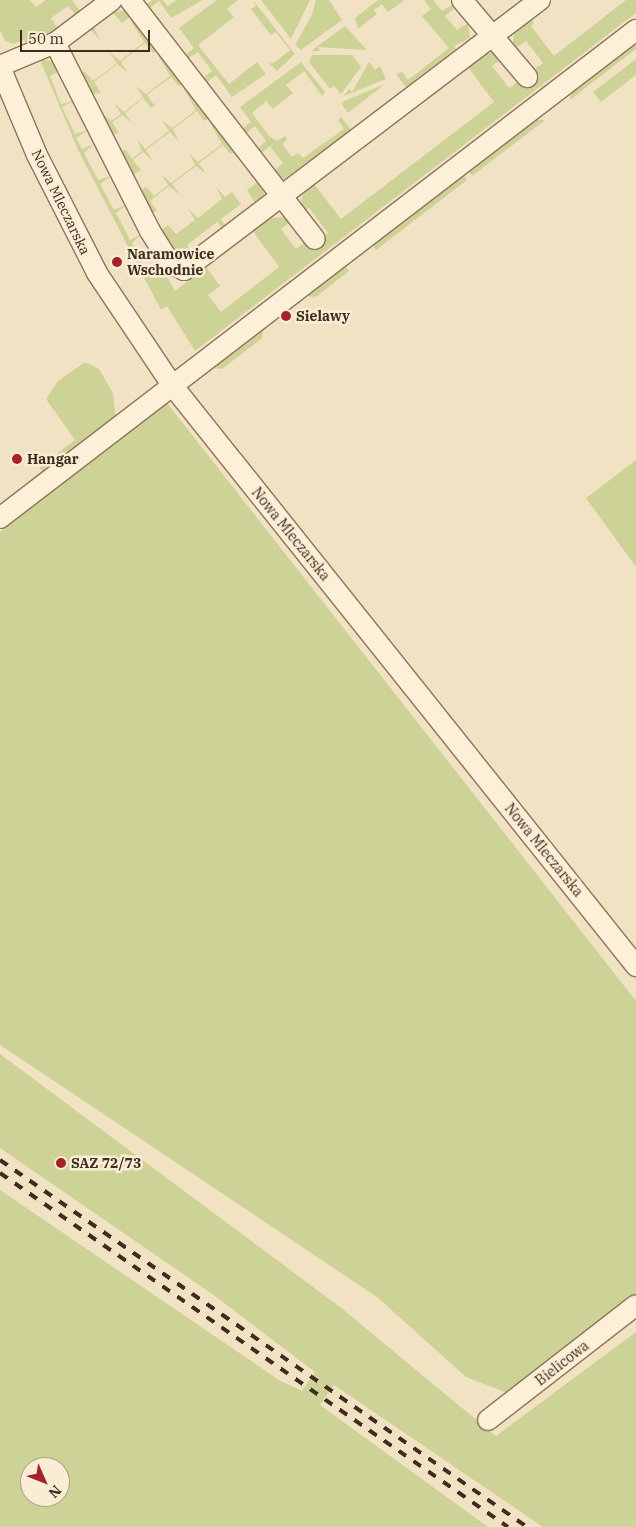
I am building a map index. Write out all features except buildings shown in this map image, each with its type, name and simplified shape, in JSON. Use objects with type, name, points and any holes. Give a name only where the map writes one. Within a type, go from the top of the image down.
[{"type":"street","points":[[0,67],[55,43],[112,0]]},
{"type":"street","points":[[130,0],[315,239]]},
{"type":"street","points":[[462,0],[527,77]]},
{"type":"street","points":[[55,43],[146,223],[178,270],[191,267],[540,0]]},
{"type":"street","points":[[0,518],[636,30]]},
{"type":"street","name":"Nowa Mleczarska","points":[[0,67],[60,204],[97,273],[172,385],[636,966]]},
{"type":"street","name":"Bielicowa","points":[[488,1420],[636,1305]]},
{"type":"green space","points":[[0,0],[30,0],[36,7],[46,0],[72,0],[81,12],[76,15],[68,6],[51,18],[58,29],[27,44],[24,40],[13,44],[5,41],[0,30]]},
{"type":"green space","points":[[152,0],[163,0],[168,6],[176,0],[203,0],[171,18],[159,1],[149,9],[146,5]]},
{"type":"green space","points":[[217,0],[238,0],[227,9],[234,17],[198,45],[229,84],[257,62],[266,74],[232,97],[216,75],[206,83],[203,78],[212,71],[198,52],[187,59],[185,55],[194,48],[179,28]]},
{"type":"green space","points":[[253,0],[295,54],[277,71],[266,60],[272,64],[290,50],[276,32],[271,35],[251,9],[256,6]]},
{"type":"green space","points":[[261,0],[310,0],[291,39]]},
{"type":"green space","points":[[316,0],[329,0],[342,20],[301,50],[295,45],[312,15]]},
{"type":"green space","points":[[378,0],[405,0],[388,12],[382,4],[374,10],[377,14],[358,29],[355,18]]},
{"type":"green space","points":[[424,0],[433,0],[442,11],[453,4],[455,8],[445,16],[457,30],[468,23],[470,38],[454,46],[456,49],[406,87],[396,74],[402,72],[408,80],[449,48],[422,16],[431,9]]},
{"type":"green space","points":[[626,0],[636,0],[636,13],[195,351],[167,306],[161,310],[79,152],[40,60],[54,61],[60,71],[50,76],[61,104],[74,101],[62,107],[75,134],[88,130],[76,138],[82,149],[94,144],[84,153],[98,180],[111,176],[100,184],[114,210],[126,205],[116,213],[130,240],[142,234],[132,243],[147,269],[159,263],[175,291],[206,267],[220,286],[208,295],[221,312],[279,267],[253,231],[270,218],[287,217],[290,222],[281,229],[296,249],[306,241],[311,246],[328,233],[309,208],[305,211],[301,206],[302,196],[314,184],[341,219],[494,102],[467,66],[487,53],[495,53],[502,59],[492,66],[509,88],[543,63],[526,41],[516,48],[513,44],[514,30],[530,18],[534,23],[531,26],[554,56]]},
{"type":"green space","points":[[125,10],[132,15],[122,23],[113,13],[94,27],[100,40],[91,30],[76,40],[110,13]]},
{"type":"green space","points":[[135,18],[159,49],[153,53],[145,43],[121,62],[128,73],[117,64],[94,82],[101,93],[90,94],[82,74],[84,71],[93,81],[117,63],[109,52],[120,61],[144,42],[131,21]]},
{"type":"green space","points":[[345,26],[367,50],[318,47],[320,51],[311,51]]},
{"type":"green space","points":[[636,41],[636,49],[570,100],[571,91]]},
{"type":"green space","points":[[161,53],[185,83],[179,86],[171,77],[147,95],[155,106],[151,108],[143,98],[125,113],[132,123],[122,115],[112,122],[119,133],[109,135],[102,113],[111,121],[121,114],[114,103],[124,112],[143,97],[136,86],[146,94],[170,76],[158,55]]},
{"type":"green space","points":[[312,55],[352,55],[361,67],[341,94],[334,86],[330,89],[309,62]]},
{"type":"green space","points":[[636,59],[636,75],[601,102],[593,92]]},
{"type":"green space","points":[[301,62],[325,92],[322,96],[304,71],[286,85],[293,93],[273,109],[266,101],[252,113],[270,137],[278,141],[285,136],[287,139],[282,144],[292,157],[298,153],[303,158],[344,129],[338,120],[341,117],[351,130],[284,179],[274,171],[283,163],[270,146],[260,154],[257,149],[266,141],[255,126],[245,134],[242,129],[251,122],[240,107]]},
{"type":"green space","points":[[369,62],[375,70],[380,66],[386,79],[344,96],[349,89],[352,92]]},
{"type":"green space","points":[[385,84],[348,113],[342,105],[344,101]]},
{"type":"green space","points":[[187,86],[211,117],[204,121],[197,111],[173,129],[179,142],[170,132],[146,150],[153,161],[143,152],[133,160],[141,170],[132,175],[120,154],[125,149],[132,159],[142,151],[137,139],[145,149],[169,131],[162,120],[172,128],[196,110],[184,89]]},
{"type":"green space","points":[[214,120],[237,151],[230,154],[223,145],[199,163],[206,174],[196,166],[172,184],[180,195],[169,186],[150,201],[157,211],[151,213],[142,189],[146,187],[154,196],[168,185],[161,174],[171,183],[195,165],[189,153],[198,162],[222,144],[210,123]]},
{"type":"green space","points":[[533,120],[545,120],[472,176],[468,171]]},
{"type":"green space","points":[[463,175],[467,180],[376,250],[372,245]]},
{"type":"green space","points":[[260,180],[264,194],[257,206],[247,190]]},
{"type":"green space","points":[[216,187],[225,197],[232,192],[241,204],[221,219],[228,229],[225,231],[217,222],[187,245],[194,255],[177,256],[161,234],[163,229],[168,225],[176,234],[195,220],[188,209],[198,218],[222,199]]},
{"type":"green space","points":[[345,266],[349,271],[316,297],[306,296]]},
{"type":"green space","points":[[263,329],[262,338],[222,369],[211,368]]},
{"type":"green space","points":[[85,362],[99,369],[113,393],[116,420],[0,509],[0,504],[42,471],[39,467],[75,440],[46,399],[58,381]]},
{"type":"green space","points":[[167,403],[636,1001],[636,1302],[518,1397],[466,1377],[377,1297],[0,1045],[0,532]]},
{"type":"green space","points":[[636,460],[636,567],[586,498]]},
{"type":"green space","points":[[0,1054],[340,1307],[496,1436],[636,1332],[636,1527],[543,1527],[334,1385],[320,1405],[488,1527],[0,1527],[0,1190],[279,1380],[302,1391],[315,1372],[215,1296],[0,1148]]},
{"type":"railway","points":[[0,1160],[527,1527]]},
{"type":"railway","points":[[0,1173],[508,1527]]},
{"type":"place","name":"Naramowice Wschodnie","points":[[117,262]]},
{"type":"place","name":"Sielawy","points":[[286,316]]},
{"type":"place","name":"Hangar","points":[[17,459]]},
{"type":"place","name":"SAZ 72/73","points":[[61,1163]]}]
